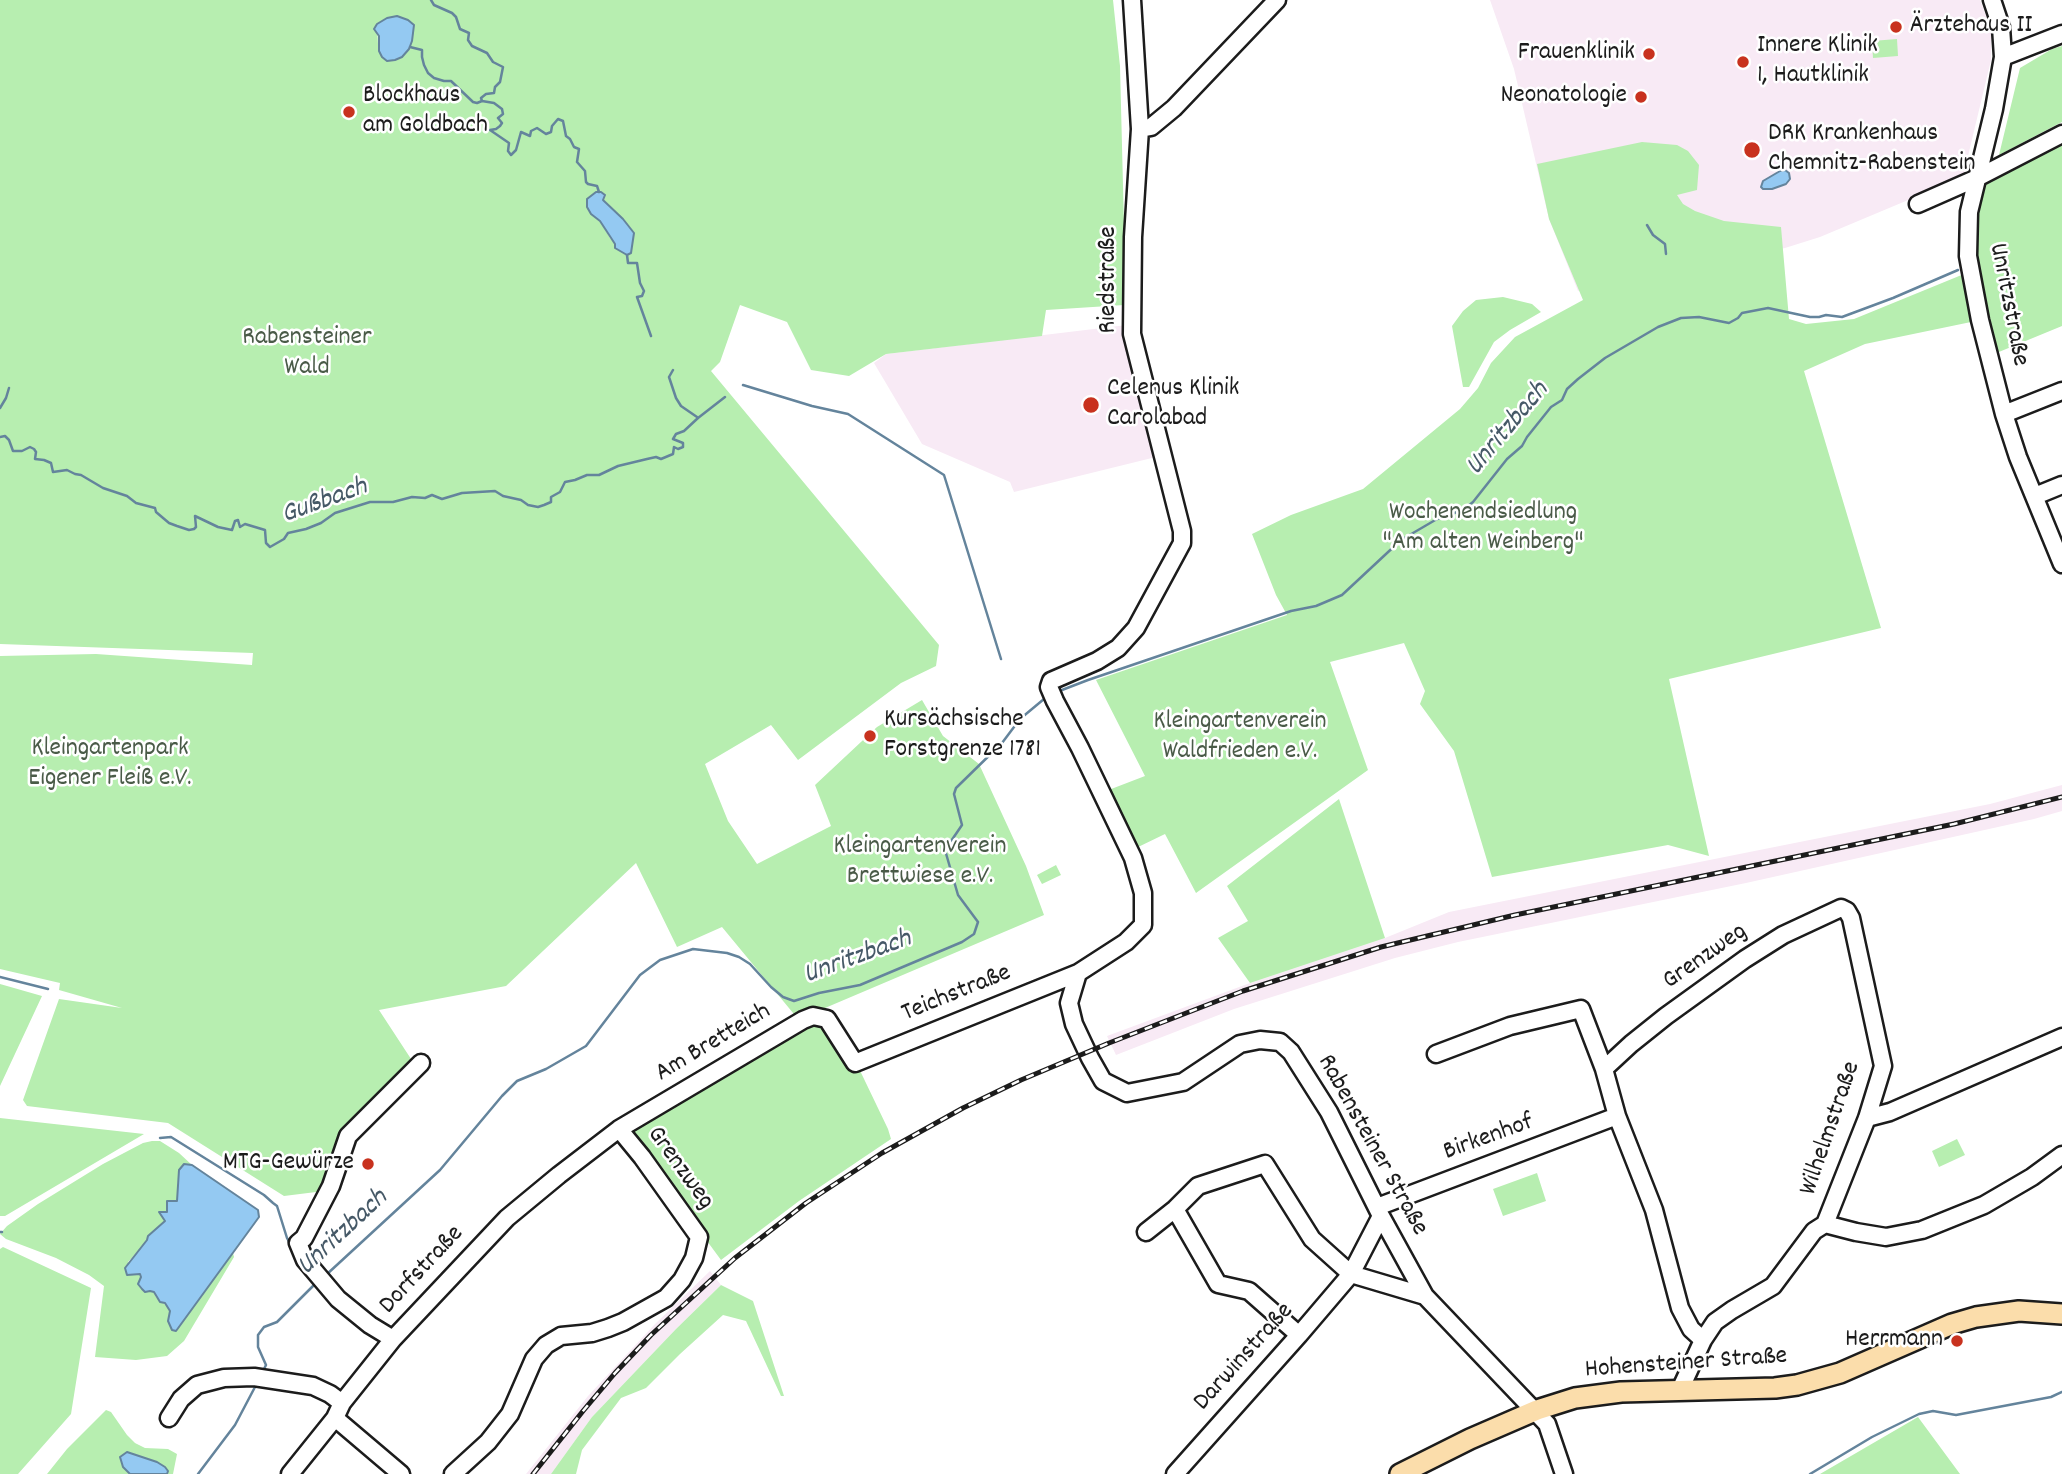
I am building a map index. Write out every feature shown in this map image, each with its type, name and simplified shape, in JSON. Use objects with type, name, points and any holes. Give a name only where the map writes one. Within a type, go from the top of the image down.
[{"type":"main road","name":"Hohensteiner Straße","points":[[1400,1474],[1470,1439],[1537,1410],[1575,1398],[1797,1385],[1840,1373],[1976,1317],[2019,1311],[2062,1314]]},
{"type":"street","name":"Riedstraße","points":[[1078,974],[1152,926],[1133,858],[1049,687],[1051,681],[1097,661],[1118,648],[1136,628],[1182,543],[1182,531],[1132,334],[1133,237],[1140,129],[1132,0]]},
{"type":"street","points":[[1140,129],[1151,127],[1174,108],[1277,0]]},
{"type":"street","name":"Unritzstraße","points":[[1992,0],[2001,27],[2003,57],[1994,109],[1969,212],[1968,256],[1980,320],[2004,414],[2018,457],[2062,564]]},
{"type":"street","points":[[2003,57],[2062,34]]},
{"type":"street","points":[[1918,204],[1977,178],[2062,134]]},
{"type":"street","name":"Unritzstraße","points":[[2004,414],[2062,391]]},
{"type":"street","points":[[2035,496],[2062,485]]},
{"type":"street","name":"Grenzweg","points":[[1604,1069],[1666,1016],[1745,959],[1783,935],[1841,908],[1847,911]]},
{"type":"street","name":"Wilhelmstraße","points":[[1680,1390],[1703,1340],[1715,1322],[1773,1286],[1814,1231],[1825,1224],[1867,1118],[1883,1066],[1851,918],[1847,911]]},
{"type":"street","name":"Teichstraße","points":[[855,1063],[1078,974]]},
{"type":"street","name":"Rabensteiner Straße","points":[[1078,974],[1069,1003],[1074,1024],[1103,1081],[1127,1093],[1183,1083],[1240,1044],[1260,1040],[1280,1042],[1291,1052],[1329,1112],[1425,1296],[1537,1410],[1547,1423],[1564,1474]]},
{"type":"street","points":[[1436,1054],[1510,1026],[1581,1009],[1604,1069],[1617,1116],[1654,1210],[1680,1308],[1691,1329],[1703,1340]]},
{"type":"street","name":"Am Bretteich","points":[[619,1129],[813,1016],[827,1018],[855,1063]]},
{"type":"street","points":[[1867,1118],[1890,1112],[2062,1038]]},
{"type":"street","points":[[393,1339],[370,1325],[338,1299],[305,1260],[298,1243],[304,1238],[331,1186],[348,1136],[421,1063]]},
{"type":"street","name":"Birkenhof","points":[[1379,1211],[1617,1116]]},
{"type":"street","name":"Grenzweg","points":[[453,1474],[488,1442],[510,1414],[534,1359],[546,1345],[561,1336],[608,1328],[666,1298],[682,1280],[694,1258],[699,1237],[619,1129]]},
{"type":"street","name":"Dorfstraße","points":[[290,1474],[393,1339],[507,1218],[619,1129]]},
{"type":"street","points":[[1825,1224],[1886,1237],[1923,1230],[1984,1205],[2032,1177],[2062,1155]]},
{"type":"street","points":[[1146,1232],[1198,1186],[1265,1164],[1312,1239],[1351,1274],[1425,1296]]},
{"type":"street","points":[[1175,1209],[1218,1284],[1249,1291],[1299,1335]]},
{"type":"street","name":"Darwinstraße","points":[[1175,1474],[1351,1274],[1379,1211]]},
{"type":"street","points":[[169,1418],[181,1399],[197,1385],[224,1378],[254,1377],[313,1387],[330,1394],[339,1411],[401,1474]]},
{"type":"shaded area","name":"DRK Krankenhaus Chemnitz-Rabenstein","points":[[1490,0],[1980,0],[1991,29],[1991,60],[1963,177],[1820,237],[1785,248],[1578,291],[1549,219],[1514,69]]},
{"type":"shaded area","points":[[1127,325],[1156,457],[1014,492],[1010,482],[922,444],[874,363],[886,354]]},
{"type":"shaded area","points":[[2062,785],[2062,811],[2034,819],[1746,883],[1458,942],[1395,958],[1234,1009],[1116,1055],[1107,1036],[1250,983],[1385,938],[1449,912],[1990,804]]},
{"type":"shaded area","points":[[710,1271],[721,1285],[592,1417],[551,1474],[526,1474],[588,1396],[655,1324]]},
{"type":"green space","name":"Rabensteiner Wald","points":[[0,0],[1113,0],[1120,66],[1124,305],[1046,310],[1042,336],[886,354],[849,376],[811,370],[787,322],[740,305],[720,362],[711,371],[939,645],[936,666],[901,683],[798,760],[771,725],[705,764],[728,821],[757,864],[831,826],[815,785],[877,727],[922,700],[943,736],[979,764],[1026,866],[1044,915],[825,1008],[853,1056],[891,1139],[799,1201],[721,1260],[621,1124],[798,1019],[722,927],[677,947],[636,863],[506,986],[379,1010],[413,1062],[345,1137],[324,1191],[284,1196],[168,1123],[27,1106],[23,1100],[59,999],[122,1008],[59,990],[60,983],[0,969],[0,656],[96,654],[252,665],[253,653],[0,644]],"holes":[[[384,20],[414,25],[406,52],[378,44],[377,24]],[[596,192],[605,195],[603,199],[634,232],[630,253],[627,255],[610,238],[587,199]]]},
{"type":"green space","points":[[1897,39],[1898,56],[1873,58],[1872,41]]},
{"type":"green space","points":[[2062,46],[2062,122],[1999,155],[2020,68]]},
{"type":"green space","points":[[1642,142],[1677,145],[1688,151],[1699,165],[1697,190],[1677,195],[1683,204],[1724,221],[1781,227],[1789,319],[1806,324],[1854,319],[1964,274],[1971,322],[1865,344],[1804,371],[1881,628],[1669,679],[1709,856],[1668,845],[1492,877],[1454,751],[1420,704],[1425,691],[1404,643],[1330,662],[1368,770],[1196,893],[1165,834],[1134,849],[1106,791],[1145,776],[1096,680],[1287,615],[1276,595],[1252,534],[1291,515],[1363,489],[1460,409],[1478,388],[1491,363],[1515,337],[1583,300],[1549,219],[1537,164]]},
{"type":"green space","points":[[2062,142],[2062,326],[1994,354],[1975,255],[1976,214],[1981,185]]},
{"type":"green space","points":[[1503,297],[1532,304],[1541,312],[1494,342],[1469,387],[1463,387],[1452,326],[1476,300]]},
{"type":"green space","points":[[1339,799],[1385,938],[1250,983],[1218,938],[1248,921],[1227,886]]},
{"type":"green space","points":[[1056,865],[1061,875],[1042,884],[1037,875]]},
{"type":"green space","points":[[0,984],[42,996],[0,1086]]},
{"type":"green space","points":[[0,1118],[144,1134],[5,1216],[0,1216]]},
{"type":"green space","points":[[1957,1139],[1965,1155],[1939,1167],[1932,1151]]},
{"type":"green space","points":[[152,1141],[160,1141],[192,1165],[184,1164],[178,1179],[177,1201],[167,1212],[160,1213],[165,1221],[128,1262],[136,1273],[140,1274],[138,1284],[142,1289],[145,1292],[154,1292],[168,1307],[168,1318],[176,1331],[233,1253],[234,1257],[184,1341],[167,1356],[136,1360],[95,1357],[104,1286],[56,1258],[6,1239],[0,1234],[38,1204],[103,1164]]},
{"type":"green space","points":[[1537,1173],[1546,1201],[1503,1216],[1493,1189]]},
{"type":"green space","points":[[3,1247],[91,1288],[71,1414],[18,1474],[0,1474],[0,1249]]},
{"type":"green space","points":[[721,1285],[753,1301],[784,1396],[781,1396],[746,1321],[723,1315],[646,1388],[621,1398],[582,1450],[576,1474],[551,1474],[592,1417]]},
{"type":"green space","points":[[106,1410],[111,1412],[135,1443],[145,1448],[168,1449],[177,1454],[173,1474],[167,1474],[165,1467],[157,1462],[123,1467],[130,1474],[47,1474],[67,1449]]},
{"type":"green space","points":[[1918,1417],[1960,1474],[1820,1474]]},
{"type":"water","points":[[397,16],[414,25],[412,41],[402,57],[387,61],[379,51],[379,36],[374,29],[387,18]]},
{"type":"water","points":[[1785,170],[1790,179],[1786,184],[1772,189],[1761,187],[1763,181]]},
{"type":"water","points":[[596,192],[605,195],[603,200],[634,233],[631,253],[627,255],[615,248],[600,221],[591,214],[587,199]]},
{"type":"water","points":[[184,1164],[192,1165],[258,1210],[259,1217],[176,1331],[172,1330],[168,1321],[170,1311],[165,1303],[160,1302],[154,1292],[145,1292],[142,1289],[138,1284],[140,1274],[127,1275],[125,1268],[148,1236],[165,1221],[159,1212],[167,1212],[167,1201],[177,1201],[179,1170]]},
{"type":"water","points":[[127,1452],[157,1462],[165,1467],[167,1474],[130,1474],[123,1467],[120,1457]]},
{"type":"waterway","points":[[431,0],[434,5],[456,17],[460,29],[469,33],[468,40],[472,46],[487,53],[493,62],[503,67],[494,93],[481,98],[482,101],[494,103],[502,109],[503,114],[498,118],[502,123],[496,129],[490,130],[509,143],[508,151],[511,155],[516,150],[521,132],[530,136],[531,131],[537,128],[546,134],[551,132],[558,119],[563,121],[566,136],[574,147],[579,149],[577,162],[585,171],[586,182],[597,186],[599,192]]},
{"type":"waterway","points":[[410,47],[422,50],[424,65],[434,78],[451,81],[473,102],[482,101]]},
{"type":"waterway","points":[[1647,225],[1653,235],[1665,244],[1666,254]]},
{"type":"waterway","points":[[627,255],[628,263],[637,263],[644,291],[642,296],[637,297],[651,336]]},
{"type":"waterway","name":"Unritzbach","points":[[1062,690],[1342,595],[1401,540],[1437,519],[1463,510],[1473,502],[1507,459],[1522,446],[1551,407],[1562,400],[1567,389],[1605,358],[1658,327],[1681,318],[1699,317],[1729,323],[1742,313],[1768,308],[1810,317],[1842,317],[1958,270]]},
{"type":"waterway","points":[[673,370],[669,377],[676,398],[681,406],[697,417]]},
{"type":"waterway","points":[[743,385],[848,414],[944,475],[1001,659]]},
{"type":"waterway","points":[[0,408],[9,388]]},
{"type":"waterway","name":"Gußbach","points":[[0,437],[5,436],[9,440],[13,451],[30,447],[34,449],[35,459],[51,463],[53,472],[67,470],[81,475],[103,488],[127,496],[136,503],[155,508],[169,523],[189,530],[194,529],[195,516],[218,527],[232,530],[238,520],[240,527],[245,524],[265,530],[266,543],[270,547],[284,539],[288,533],[306,529],[335,513],[370,502],[393,502],[432,495],[442,499],[462,493],[495,491],[538,507],[551,502],[551,497],[560,492],[565,482],[587,475],[599,475],[618,466],[656,457],[661,459],[673,454],[674,447],[683,447],[683,443],[673,439],[676,434],[684,431],[725,397]]},
{"type":"waterway","name":"Unritzbach","points":[[326,1275],[440,1170],[517,1081],[546,1069],[586,1046],[640,975],[660,960],[693,949],[727,953],[750,964],[771,987],[783,997],[794,1001],[860,985],[962,942],[974,934],[978,922],[958,895],[945,850],[962,825],[954,794],[956,788],[1002,743],[1020,719],[1044,699]]},
{"type":"waterway","points":[[0,977],[48,989]]},
{"type":"waterway","points":[[160,1138],[171,1137],[264,1195],[277,1206],[294,1251]]},
{"type":"waterway","name":"Unritzbach","points":[[262,1373],[266,1365],[258,1347],[258,1335],[264,1327],[277,1322],[315,1284]]},
{"type":"waterway","name":"Unritzbach","points":[[198,1474],[235,1425],[255,1387]]},
{"type":"waterway","points":[[1810,1474],[1872,1437],[1919,1414],[1933,1411],[1956,1415],[2051,1397],[2062,1392]]},
{"type":"railway","points":[[533,1474],[615,1373],[651,1335],[735,1258],[806,1203],[882,1153],[963,1108],[1021,1080],[1243,991],[1381,947],[1515,915],[1954,824],[2062,797]]},
{"type":"place","name":"Ärztehaus II","points":[[1896,27]]},
{"type":"place","name":"Frauenklinik","points":[[1649,54]]},
{"type":"place","name":"Innere Klinik 1, Hautklinik","points":[[1743,62]]},
{"type":"place","name":"Neonatologie","points":[[1641,97]]},
{"type":"place","name":"Blockhaus am Goldbach","points":[[349,112]]},
{"type":"place","name":"DRK Krankenhaus Chemnitz-Rabenstein","points":[[1752,150]]},
{"type":"place","name":"Celenus Klinik Carolabad","points":[[1091,405]]},
{"type":"place","name":"Kursächsische Forstgrenze 1781","points":[[870,736]]},
{"type":"place","name":"MTG-Gewürze","points":[[368,1164]]},
{"type":"place","name":"Herrmann","points":[[1957,1341]]},
{"type":"park label","name":"Wochenendsiedlung \"Am alten Weinberg\"","points":[[1483,529]]},
{"type":"park label","name":"Kleingartenverein Waldfrieden e.V.","points":[[1240,738]]},
{"type":"park label","name":"Kleingartenpark Eigener Fleiß e.V.","points":[[110,765]]},
{"type":"park label","name":"Kleingartenverein Brettwiese e.V.","points":[[920,863]]}]
